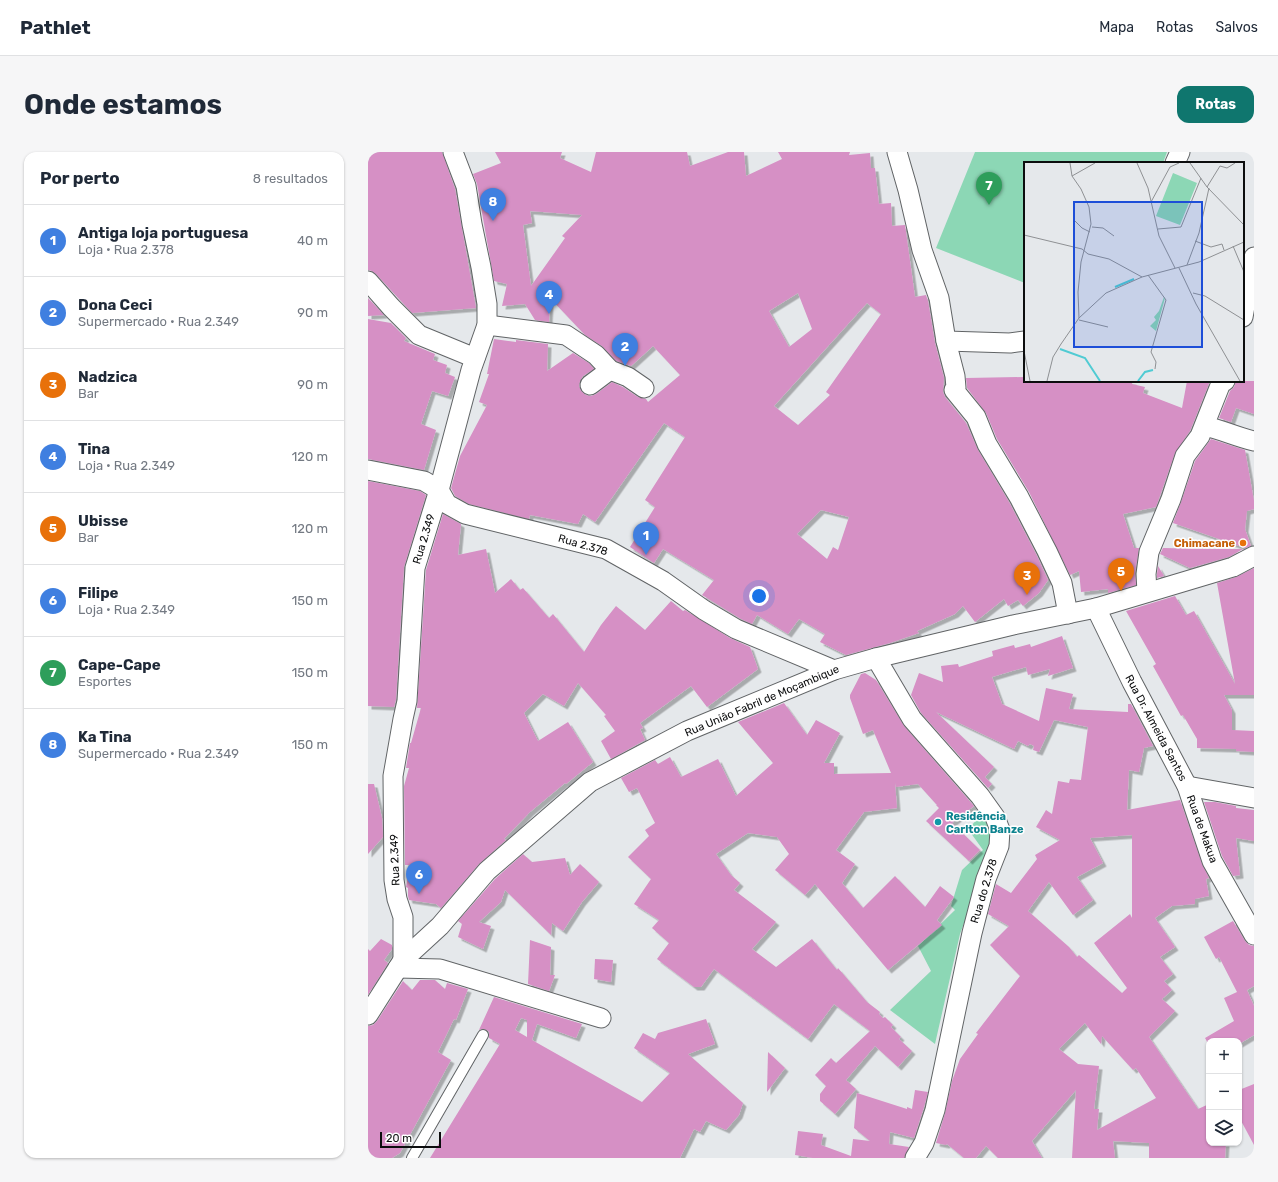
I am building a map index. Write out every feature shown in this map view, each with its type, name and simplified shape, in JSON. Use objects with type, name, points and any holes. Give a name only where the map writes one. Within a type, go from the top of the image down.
[{"type":"street","name":"Rua 2.349","points":[[401,964],[403,917],[397,899],[394,880],[393,776],[403,719],[408,701],[415,568],[439,490],[471,370],[487,325],[485,296],[466,186],[453,152]]},
{"type":"street","points":[[897,152],[908,190],[922,250],[940,298],[946,341],[955,376],[956,388],[954,390],[976,417],[987,444],[1047,551],[1062,584],[1068,614]]},
{"type":"street","points":[[1175,162],[1180,152]]},
{"type":"street","points":[[1244,312],[1254,257]]},
{"type":"street","points":[[368,281],[419,335],[475,358]]},
{"type":"street","points":[[487,325],[566,335],[596,355],[610,370],[628,377],[644,388]]},
{"type":"street","points":[[946,341],[1010,343],[1024,341]]},
{"type":"street","points":[[590,385],[610,370]]},
{"type":"street","points":[[1147,592],[1146,574],[1149,552],[1185,456],[1200,436],[1221,383],[1223,382]]},
{"type":"street","points":[[1205,426],[1223,430],[1236,437],[1254,441]]},
{"type":"street","name":"Rua 2.378","points":[[368,470],[424,481],[439,490],[447,504],[465,514],[606,549],[663,581],[704,610],[736,629],[834,670]]},
{"type":"street","name":"Rua União Fabril de Moçambique","points":[[368,1015],[401,964],[440,926],[487,871],[590,782],[687,731],[834,670],[876,658],[1013,625],[1096,608],[1233,567],[1254,556]]},
{"type":"street","name":"Rua Dr. Almeida Santos","points":[[1096,608],[1132,682],[1187,786],[1254,798]]},
{"type":"street","name":"Rua do 2.378","points":[[876,658],[912,719],[980,796],[995,817],[1000,830],[999,846],[986,878],[972,932],[935,1110],[924,1142],[914,1158]]},
{"type":"street","name":"Rua de Makua","points":[[1187,786],[1212,861],[1254,935]]},
{"type":"street","points":[[401,964],[440,969],[601,1018]]},
{"type":"lane","points":[[412,1158],[484,1035]]},
{"type":"green space","points":[[975,152],[1167,152],[1163,162],[1024,162],[1024,283],[936,248]]},
{"type":"green space","points":[[987,809],[998,830],[960,934],[935,1044],[890,1010],[931,971],[918,946],[955,910],[951,906],[962,870],[983,850],[968,829]]},
{"type":"building","points":[[368,152],[442,152],[455,189],[476,308],[412,313],[376,274],[368,270]]},
{"type":"building","points":[[495,152],[562,152],[560,158],[591,172],[596,152],[687,152],[690,166],[728,152],[744,152],[746,176],[782,159],[778,152],[850,152],[849,155],[870,153],[871,168],[875,168],[879,204],[891,203],[892,226],[905,225],[915,297],[926,295],[928,301],[935,343],[944,378],[943,392],[945,397],[966,423],[978,450],[1009,502],[1037,556],[1048,580],[1039,593],[1023,606],[1018,600],[1008,606],[1004,599],[975,622],[963,606],[955,614],[917,631],[919,633],[890,643],[846,655],[820,642],[825,634],[799,619],[788,634],[757,615],[752,624],[702,595],[714,580],[663,549],[654,563],[630,547],[655,507],[645,500],[685,437],[664,423],[595,522],[583,514],[578,524],[530,515],[529,519],[469,504],[455,496],[451,488],[460,456],[487,405],[479,402],[489,374],[487,374],[494,339],[548,344],[547,371],[573,353],[589,363],[594,369],[583,376],[579,386],[581,391],[586,395],[591,396],[612,382],[638,397],[646,399],[648,402],[680,375],[653,346],[631,366],[616,361],[602,346],[585,335],[550,298],[549,322],[535,320],[525,304],[502,306],[507,284],[494,281],[477,184],[473,174],[501,163]],"holes":[[[530,211],[582,215],[562,236],[565,238],[531,286],[523,225],[532,223]],[[798,293],[812,329],[789,347],[769,311]],[[867,303],[881,314],[826,392],[830,395],[798,425],[774,406]],[[821,510],[849,517],[838,550],[833,547],[827,559],[797,534]]]},
{"type":"building","points":[[368,298],[383,314],[384,315],[368,316]]},
{"type":"building","points":[[368,319],[391,323],[406,338],[404,341],[435,354],[433,360],[447,365],[445,373],[455,377],[448,396],[432,391],[421,424],[436,430],[424,470],[368,459]]},
{"type":"building","points":[[1024,377],[1024,382],[1133,382],[1132,384],[1145,387],[1143,393],[1182,408],[1187,382],[1210,382],[1190,431],[1175,453],[1156,507],[1123,514],[1134,548],[1139,548],[1135,573],[1136,585],[1108,593],[1108,589],[1081,592],[1079,571],[1070,575],[1029,492],[997,439],[986,413],[967,388],[966,378]]},
{"type":"building","points":[[1254,381],[1254,414],[1236,408],[1231,422],[1219,418],[1230,391],[1234,387],[1236,382]]},
{"type":"building","points":[[1211,439],[1245,450],[1254,501],[1254,509],[1247,511],[1245,529],[1251,546],[1245,548],[1173,523],[1195,461]]},
{"type":"building","points":[[368,481],[420,491],[426,495],[404,567],[396,699],[394,707],[368,706]]},
{"type":"building","points":[[443,514],[461,524],[458,555],[486,549],[495,593],[511,579],[520,590],[523,588],[549,618],[553,614],[584,652],[601,625],[616,606],[645,630],[671,601],[683,611],[685,610],[730,638],[750,647],[758,669],[707,707],[691,686],[640,723],[643,728],[640,729],[645,740],[611,759],[601,741],[615,731],[604,716],[606,715],[578,683],[564,706],[543,694],[524,713],[538,741],[568,722],[593,762],[530,812],[504,839],[506,840],[479,864],[441,908],[436,904],[409,900],[408,888],[406,887],[410,865],[405,865],[404,786],[409,768],[406,768],[410,743],[421,708],[417,708],[426,570]]},
{"type":"building","points":[[1163,548],[1243,549],[1229,557],[1190,568],[1160,554]]},
{"type":"building","points":[[1158,566],[1164,576],[1157,578],[1157,574]]},
{"type":"building","points":[[1254,568],[1254,695],[1224,695],[1232,710],[1232,730],[1254,731],[1254,752],[1236,751],[1236,749],[1197,748],[1197,739],[1183,715],[1181,716],[1153,666],[1156,664],[1126,611],[1175,596],[1186,615],[1194,611],[1235,684],[1217,583],[1236,577]]},
{"type":"building","points":[[1062,636],[1073,668],[1048,676],[1050,669],[1028,675],[1026,667],[992,677],[1002,704],[1039,721],[1046,688],[1073,694],[1069,709],[1128,712],[1128,704],[1131,704],[1153,746],[1144,748],[1139,772],[1129,770],[1127,810],[1180,800],[1202,864],[1209,878],[1206,879],[1209,896],[1195,899],[1195,904],[1172,906],[1155,918],[1175,947],[1160,957],[1173,974],[1164,981],[1172,990],[1162,999],[1175,1011],[1149,1037],[1198,1109],[1206,1105],[1206,1146],[1226,1146],[1225,1158],[1149,1158],[1149,1143],[1113,1141],[1115,1158],[1072,1158],[1076,1090],[1032,1141],[1042,1158],[998,1158],[986,1146],[976,1158],[964,1158],[947,1144],[936,1143],[945,1113],[952,1081],[960,1059],[978,1034],[976,1033],[1020,976],[990,945],[1009,926],[988,914],[996,884],[1011,893],[1037,859],[1035,855],[1060,840],[1036,827],[1046,810],[1052,814],[1058,781],[1069,783],[1070,779],[1081,780],[1088,727],[1054,720],[1039,752],[1033,750],[1034,746],[1030,744],[1028,746],[1018,741],[1014,749],[936,712],[994,767],[985,777],[992,784],[988,788],[921,713],[911,695],[919,673],[943,682],[941,666],[958,664],[959,667],[993,656],[992,651],[1014,645],[1015,648],[1030,644],[1031,647]],"holes":[[[1132,835],[1132,918],[1130,914],[1094,943],[1127,988],[1122,993],[1079,955],[1077,957],[1069,947],[1028,911],[1049,882],[1073,915],[1093,900],[1077,877],[1103,863],[1090,838]],[[1085,1023],[1101,1044],[1102,1036],[1133,1070],[1136,1068],[1156,1098],[1097,1130],[1099,1109],[1094,1109],[1099,1066],[1078,1064],[1059,1049]]]},
{"type":"building","points":[[865,673],[876,680],[904,726],[974,806],[952,823],[980,850],[969,861],[926,821],[939,808],[936,805],[937,804],[918,784],[896,787],[895,783],[897,808],[864,812],[836,850],[855,864],[842,883],[863,908],[895,876],[925,907],[940,886],[954,897],[937,920],[942,925],[888,970],[815,884],[805,895],[775,870],[789,854],[777,837],[748,833],[716,854],[731,875],[740,883],[734,890],[776,922],[752,949],[776,967],[812,939],[837,970],[838,968],[867,1002],[880,1012],[879,1014],[883,1018],[885,1017],[893,1025],[891,1027],[901,1037],[899,1039],[912,1051],[898,1067],[875,1046],[846,1080],[856,1089],[835,1114],[820,1101],[820,1094],[826,1086],[815,1075],[831,1058],[836,1063],[870,1031],[834,1004],[808,1039],[714,969],[701,987],[694,987],[657,959],[669,943],[652,928],[659,920],[634,904],[651,879],[628,857],[649,836],[645,830],[655,823],[637,788],[629,792],[621,778],[655,760],[658,764],[670,757],[681,777],[718,759],[736,796],[773,763],[738,722],[784,703],[807,735],[816,720],[840,733],[824,763],[834,763],[834,774],[891,773],[873,730],[863,734],[850,698],[850,695],[861,674]]},
{"type":"building","points":[[368,784],[374,784],[382,818],[383,837],[368,854]]},
{"type":"building","points":[[1204,802],[1215,802],[1236,806],[1236,808],[1254,810],[1254,841],[1236,838],[1240,875],[1233,876],[1222,856]]},
{"type":"building","points":[[523,854],[532,862],[565,858],[570,875],[580,864],[599,882],[582,902],[563,931],[552,923],[551,935],[505,890],[501,902],[479,922],[491,926],[483,949],[458,937],[462,924],[458,921],[495,879]]},
{"type":"building","points":[[1233,921],[1245,941],[1249,945],[1254,946],[1254,986],[1247,990],[1254,1006],[1254,1035],[1242,1042],[1242,1038],[1206,1038],[1206,1040],[1205,1038],[1234,1021],[1224,998],[1237,992],[1219,957],[1216,959],[1204,937]]},
{"type":"building","points":[[381,939],[392,945],[392,949],[384,960],[388,963],[368,995],[368,949],[370,951]]},
{"type":"building","points":[[530,940],[551,947],[550,975],[555,975],[549,991],[528,984]]},
{"type":"building","points":[[595,959],[613,960],[611,982],[594,979]]},
{"type":"building","points":[[420,980],[435,980],[445,989],[447,983],[468,989],[456,1020],[454,1019],[438,1052],[451,1060],[400,1153],[392,1158],[368,1158],[368,1026],[373,1025],[377,1021],[403,981],[412,990]]},
{"type":"building","points":[[494,997],[582,1024],[576,1038],[537,1024],[532,1040],[642,1102],[670,1073],[634,1048],[643,1033],[655,1039],[658,1033],[706,1019],[715,1044],[688,1054],[743,1103],[739,1115],[726,1130],[706,1121],[700,1132],[694,1129],[680,1158],[430,1158],[500,1044],[489,1038],[489,1032],[487,1030],[479,1030]],"holes":[[[521,1018],[527,1020],[527,1037],[515,1030]]]},
{"type":"building","points":[[768,1052],[785,1068],[767,1092]]},
{"type":"building","points":[[1254,1084],[1254,1145],[1242,1123],[1242,1089]]},
{"type":"building","points":[[915,1090],[928,1092],[914,1138],[890,1132],[889,1144],[909,1147],[904,1158],[813,1158],[795,1155],[798,1131],[823,1134],[821,1145],[851,1156],[853,1139],[870,1141],[854,1128],[857,1093],[907,1109],[907,1107],[912,1109]]},
{"type":"place","name":"Cape-Cape","points":[[989,205]]},
{"type":"place","name":"Ka Tina","points":[[493,221]]},
{"type":"place","name":"Tina","points":[[549,314]]},
{"type":"place","name":"Dona Ceci","points":[[625,366]]},
{"type":"place","name":"Chimacane","points":[[1243,543]]},
{"type":"place","name":"Antiga loja portuguesa","points":[[646,555]]},
{"type":"place","name":"Ubisse","points":[[1121,591]]},
{"type":"place","name":"Nadzica","points":[[1027,595]]},
{"type":"place","name":"Residência Carlton Banze","points":[[938,822]]},
{"type":"place","name":"Filipe","points":[[419,894]]}]
